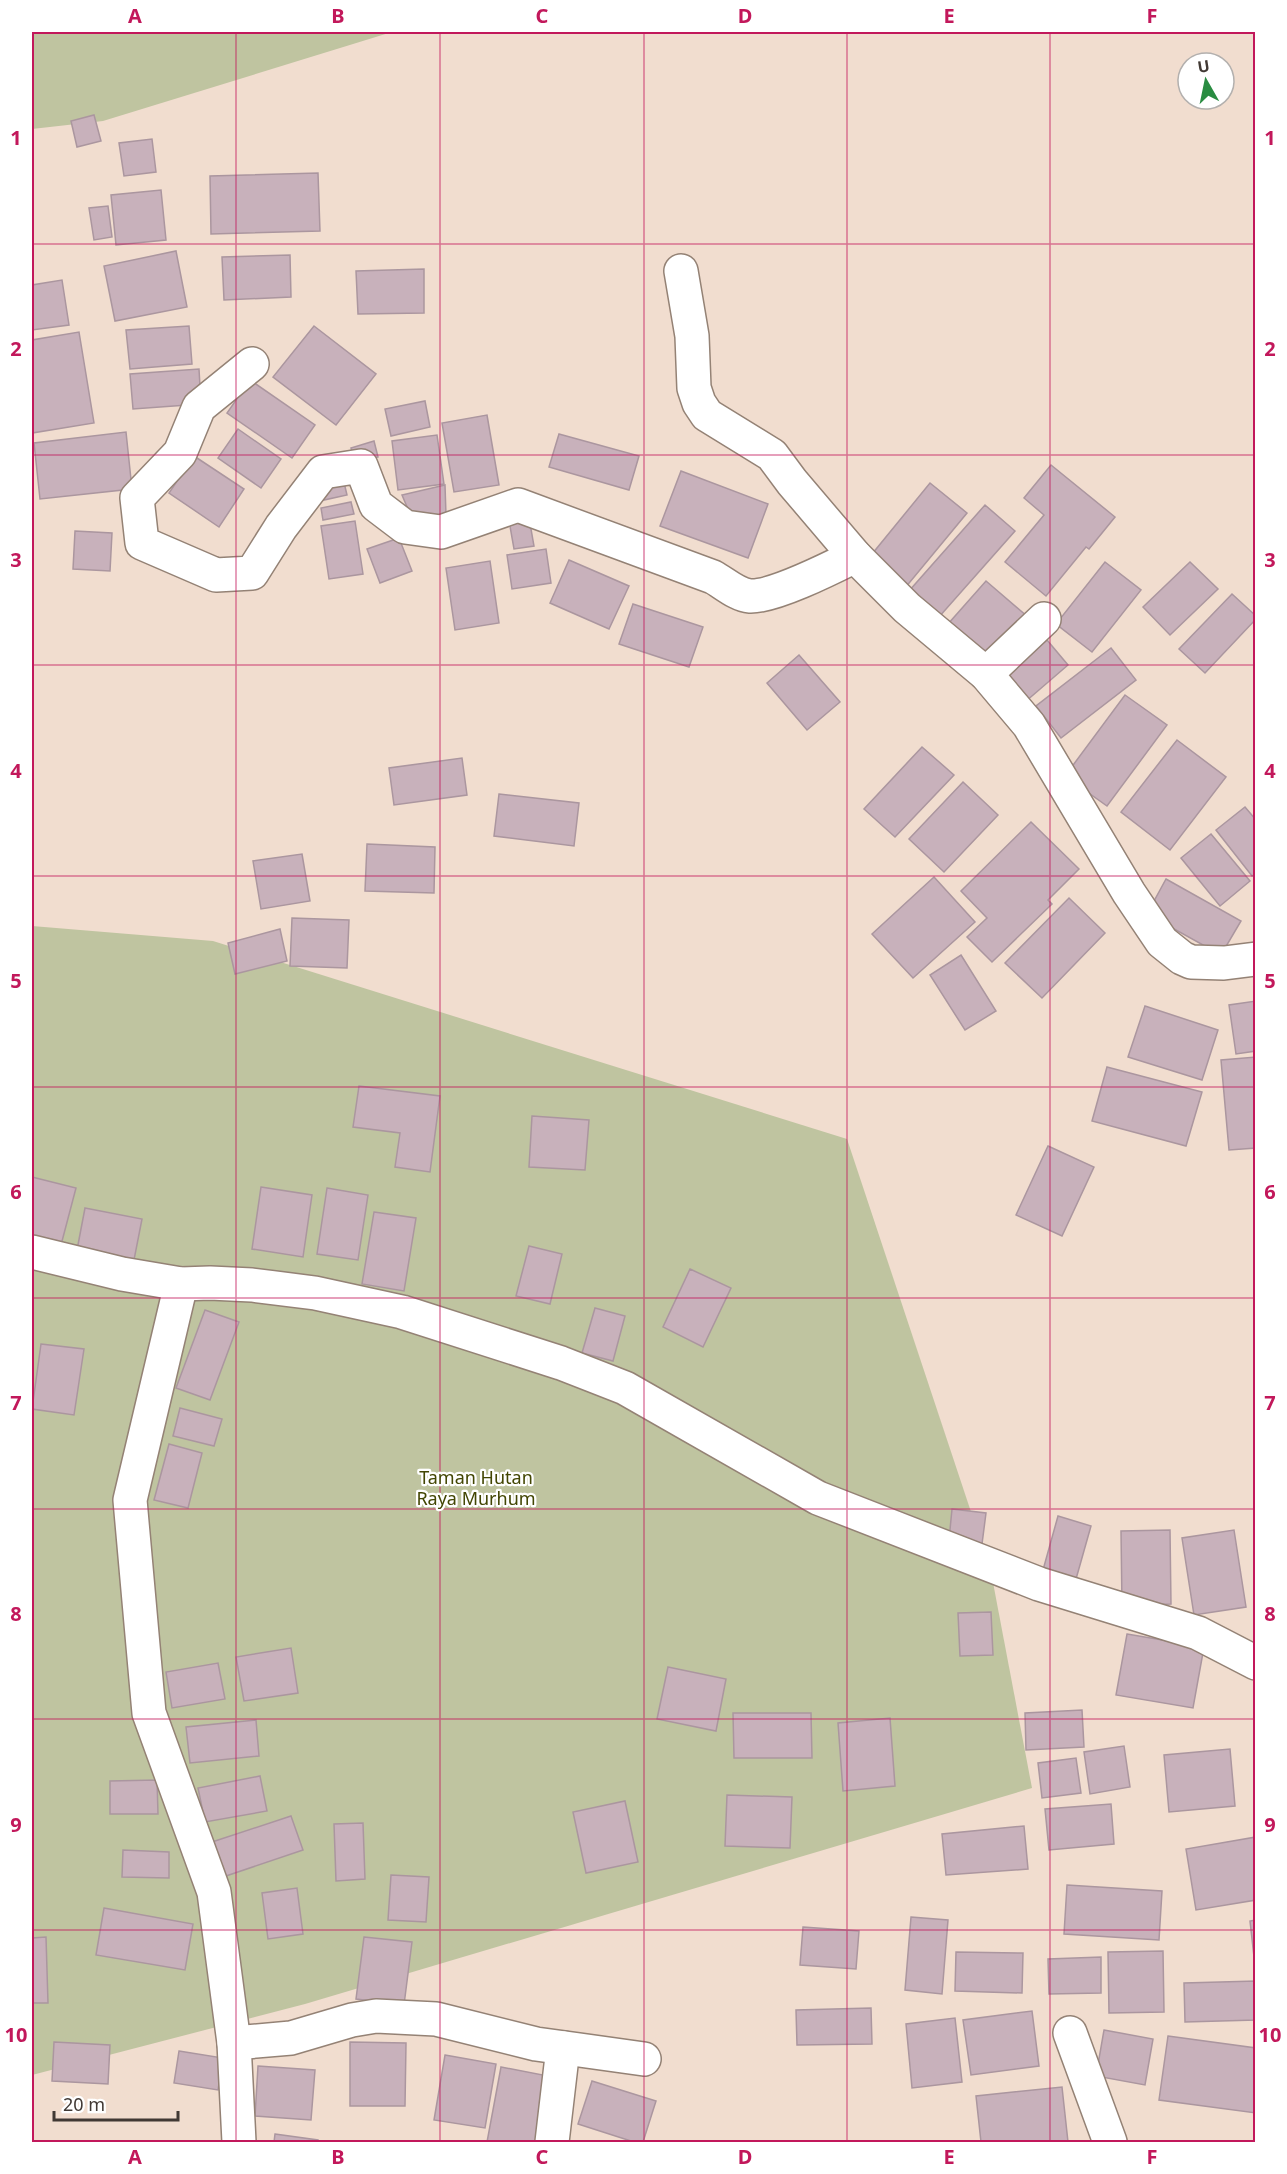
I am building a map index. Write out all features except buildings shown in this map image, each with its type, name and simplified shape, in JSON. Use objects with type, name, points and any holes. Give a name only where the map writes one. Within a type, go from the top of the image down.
[{"type":"street","points":[[681,271],[692,336],[694,388],[699,403],[707,415],[772,455],[855,556],[907,608],[986,674],[1029,725],[1129,893],[1162,942],[1182,958],[1191,962],[1224,963],[1256,959]]},
{"type":"street","points":[[252,364],[199,407],[180,453],[137,498],[142,543],[216,575],[252,573],[281,527],[323,472],[361,466],[376,505],[405,527],[441,532],[518,505],[713,577],[742,594],[751,596],[768,593],[813,576],[855,556]]},
{"type":"street","points":[[986,674],[1044,619]]},
{"type":"street","points":[[32,1252],[122,1274],[181,1284],[210,1282],[315,1293],[402,1312],[561,1363],[625,1388],[818,1498],[1039,1584],[1198,1633],[1256,1663]]},
{"type":"street","points":[[181,1284],[130,1500],[149,1713],[214,1892],[234,2043],[239,2142]]},
{"type":"street","points":[[234,2043],[291,2038],[352,2020],[376,2016],[436,2019],[501,2037],[644,2059]]},
{"type":"street","points":[[1070,2033],[1110,2142]]},
{"type":"street","points":[[552,2142],[563,2048]]},
{"type":"green space","points":[[32,32],[392,32],[103,121],[32,129]]},
{"type":"green space","name":"Taman Hutan Raya Murhum","points":[[32,926],[213,941],[847,1139],[991,1572],[1032,1788],[305,2004],[32,2075]]}]
